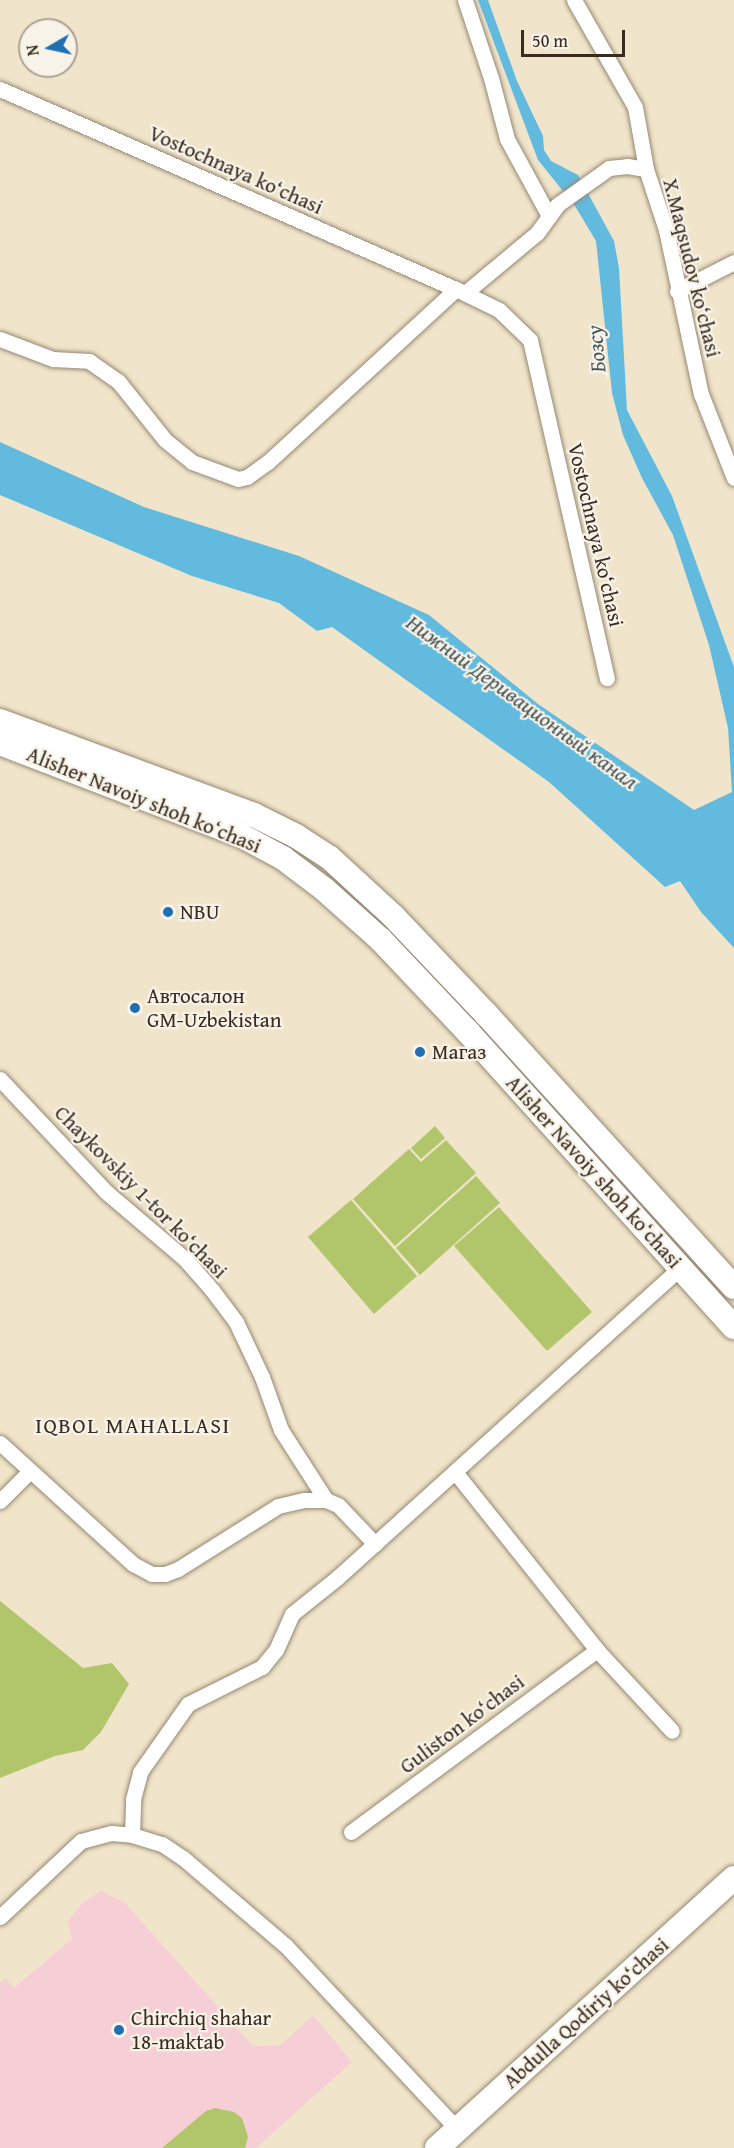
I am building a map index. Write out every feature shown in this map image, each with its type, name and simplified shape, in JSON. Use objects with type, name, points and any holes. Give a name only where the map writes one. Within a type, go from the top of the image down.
[{"type":"main road","name":"Alisher Navoiy shoh koʻchasi","points":[[0,721],[254,815],[302,839],[330,858],[385,908],[487,1015],[734,1287]]},
{"type":"main road","name":"Alisher Navoiy shoh koʻchasi","points":[[0,743],[242,836],[282,858],[324,889],[381,940],[445,1008],[734,1327]]},
{"type":"main road","name":"Abdulla Qodiriy ko‘chasi","points":[[437,2148],[734,1878]]},
{"type":"street","points":[[465,0],[491,78],[507,139],[553,211]]},
{"type":"street","name":"X.Maqsudov ko‘chasi","points":[[574,0],[635,107],[646,169],[666,230],[677,291],[701,394],[734,478]]},
{"type":"street","name":"Vostochnaya ko‘chasi","points":[[0,89],[461,291],[499,310],[530,340],[607,678]]},
{"type":"street","points":[[0,339],[61,361],[81,358],[89,361],[118,381],[165,441],[192,462],[238,479],[254,472],[461,291],[537,233],[553,211],[609,168],[627,166],[646,169]]},
{"type":"street","points":[[677,291],[734,262]]},
{"type":"street","name":"Chaykovskiy 1-tor ko‘chasi","points":[[0,1079],[105,1191],[185,1259],[212,1290],[236,1322],[262,1377],[281,1430],[326,1500]]},
{"type":"street","points":[[132,1835],[133,1799],[140,1772],[179,1714],[198,1697],[262,1667],[276,1650],[292,1614],[375,1544],[680,1268]]},
{"type":"street","points":[[0,1443],[139,1568],[152,1574],[165,1574],[178,1569],[278,1506],[304,1500],[326,1500],[343,1509],[375,1544]]},
{"type":"street","points":[[0,1501],[30,1471]]},
{"type":"street","points":[[455,1472],[597,1650],[672,1731]]},
{"type":"street","name":"Guliston ko‘chasi","points":[[351,1832],[597,1650]]},
{"type":"street","points":[[0,1917],[81,1841],[111,1833],[132,1835],[169,1848],[286,1946],[458,2130]]},
{"type":"shaded area","name":"Chirchiq shahar 18-maktab","points":[[100,1891],[124,1902],[253,2046],[281,2045],[313,2015],[352,2062],[256,2148],[0,2148],[0,1983],[5,1978],[14,1988],[72,1939],[68,1921],[83,1903]]},
{"type":"green space","points":[[435,1126],[445,1138],[421,1159],[411,1148]]},
{"type":"green space","points":[[446,1140],[476,1173],[395,1246],[353,1199],[409,1149],[421,1162]]},
{"type":"green space","points":[[476,1176],[500,1203],[420,1275],[396,1248]]},
{"type":"green space","points":[[351,1200],[417,1276],[374,1314],[308,1237]]},
{"type":"green space","points":[[499,1207],[592,1312],[547,1351],[454,1246]]},
{"type":"green space","points":[[0,1601],[83,1668],[112,1663],[129,1684],[101,1732],[83,1750],[55,1756],[0,1778]]},
{"type":"green space","points":[[215,2108],[234,2112],[242,2118],[248,2137],[245,2148],[162,2148],[206,2111]]},
{"type":"water","name":"Нижний Деривационный канал","points":[[478,0],[488,0],[517,81],[543,136],[544,150],[551,161],[578,175],[614,241],[619,268],[627,410],[672,496],[734,667],[734,948],[701,912],[680,881],[665,887],[549,782],[332,627],[317,631],[279,603],[192,576],[0,495],[0,442],[144,507],[299,556],[429,615],[538,704],[694,810],[732,792],[728,728],[709,645],[673,535],[642,478],[623,435],[612,393],[596,241],[575,206],[538,160]]},
{"type":"place","name":"NBU","points":[[168,912]]},
{"type":"place","name":"Автосалон GM-Uzbekistan","points":[[135,1008]]},
{"type":"place","name":"Магаз","points":[[420,1052]]},
{"type":"place","name":"Chirchiq shahar 18-maktab","points":[[119,2030]]},
{"type":"district","name":"IQBOL MAHALLASI","points":[[133,1426]]},
{"type":"water label","name":"Бозсу","points":[[596,349]]}]
